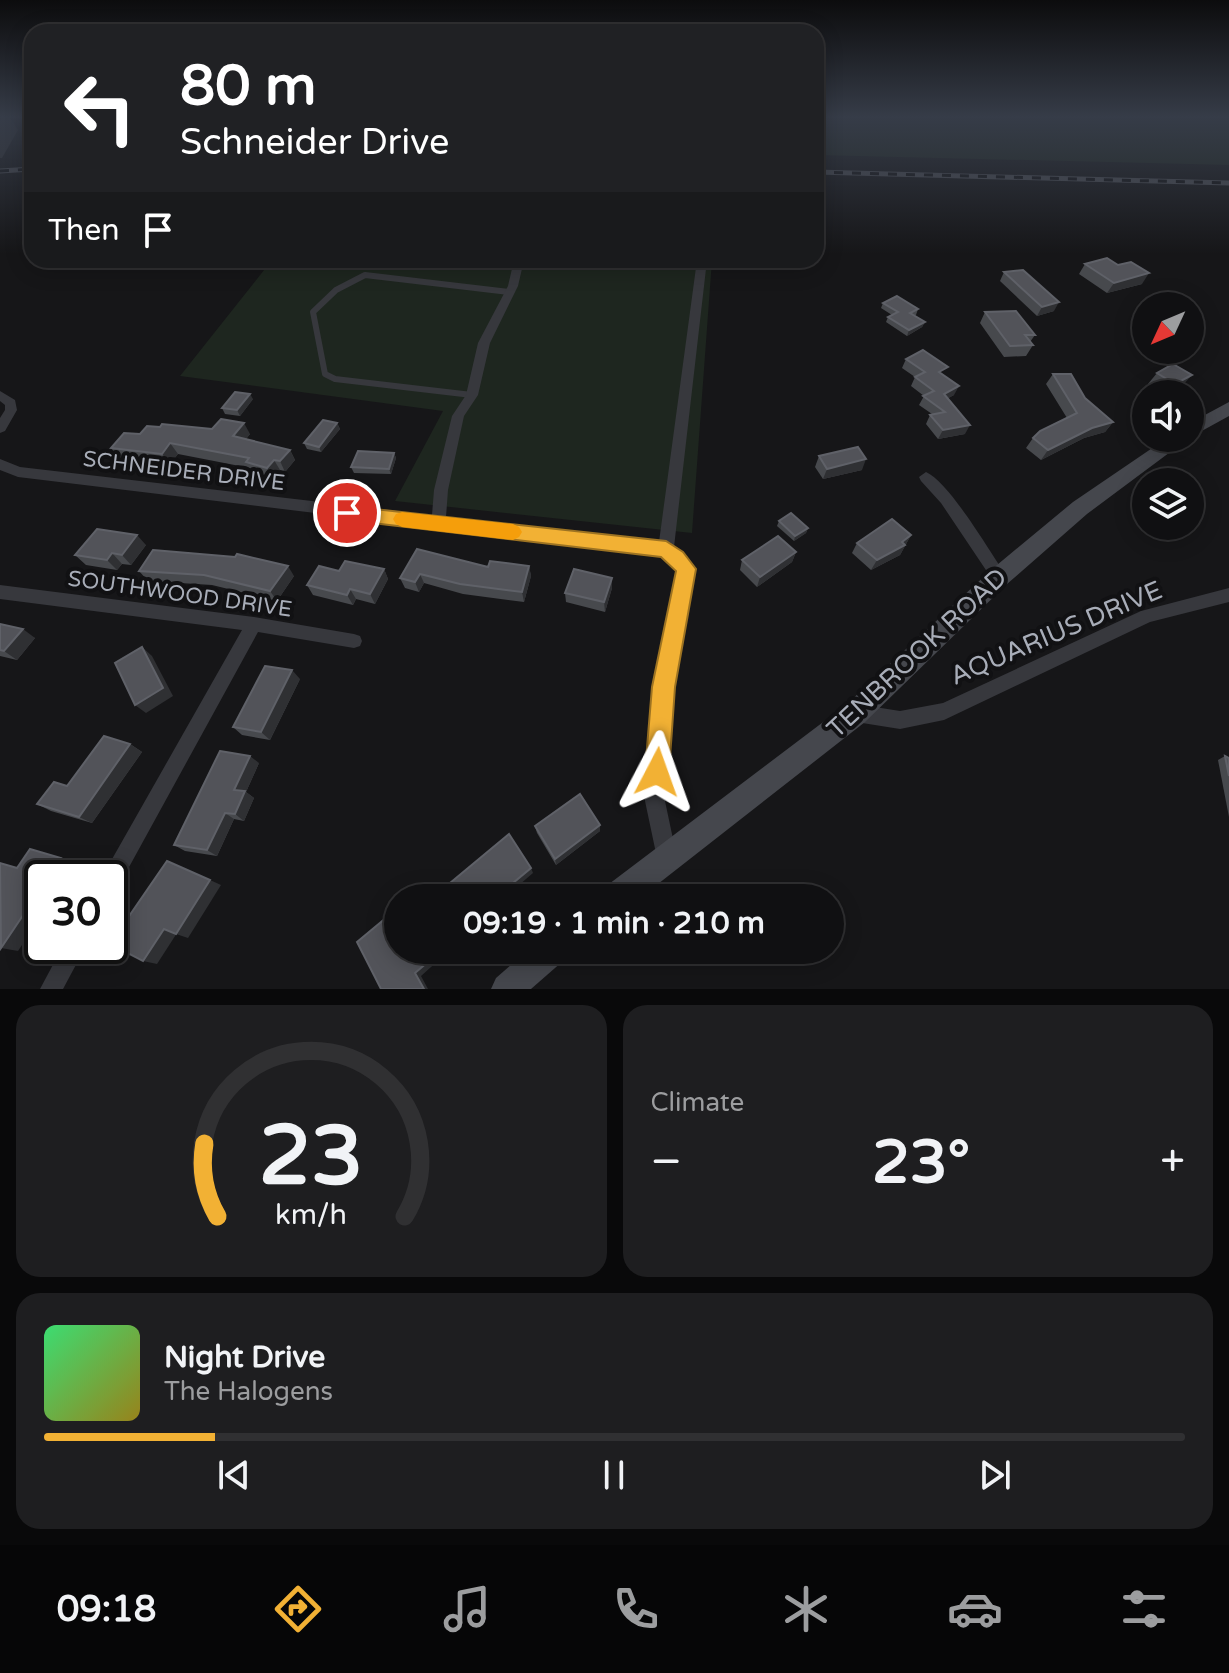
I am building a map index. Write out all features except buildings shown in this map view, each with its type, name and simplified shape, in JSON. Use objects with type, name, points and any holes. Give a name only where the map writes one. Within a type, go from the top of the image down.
[{"type":"street","points":[[438,523],[441,490],[458,416],[472,395],[484,343],[509,292],[516,268]]},
{"type":"street","points":[[667,858],[655,801],[664,687],[686,569],[666,549],[701,268]]},
{"type":"street","points":[[0,428],[11,410],[11,403],[2,395]]},
{"type":"street","points":[[1204,423],[1229,408]]},
{"type":"street","name":"TENBROOK ROAD","points":[[634,884],[856,713],[999,577],[1097,495],[1160,452]]},
{"type":"street","name":"SCHNEIDER DRIVE","points":[[0,464],[18,472],[666,549]]},
{"type":"street","points":[[926,477],[946,499],[999,577]]},
{"type":"street","name":"SOUTHWOOD DRIVE","points":[[0,592],[254,624],[354,641]]},
{"type":"street","name":"AQUARIUS DRIVE","points":[[856,713],[900,720],[944,711],[1147,616],[1229,595]]},
{"type":"street","points":[[122,860],[254,624]]},
{"type":"street","points":[[51,989],[65,964]]},
{"type":"street","points":[[507,989],[536,964]]},
{"type":"lane","points":[[472,395],[347,381],[325,374],[313,312],[329,295],[352,279],[365,275],[509,292]]},
{"type":"shaded area","points":[[1111,162],[1229,162],[1229,165]]},
{"type":"shaded area","points":[[266,268],[711,268],[692,533],[395,501],[443,411],[180,376]]},
{"type":"railway","points":[[0,171],[24,170]]},
{"type":"railway","points":[[824,172],[1229,183]]},
{"type":"slow traffic","points":[[402,519],[513,532]]},
{"type":"route","points":[[347,513],[666,549],[686,569],[664,687],[657,772]]}]
